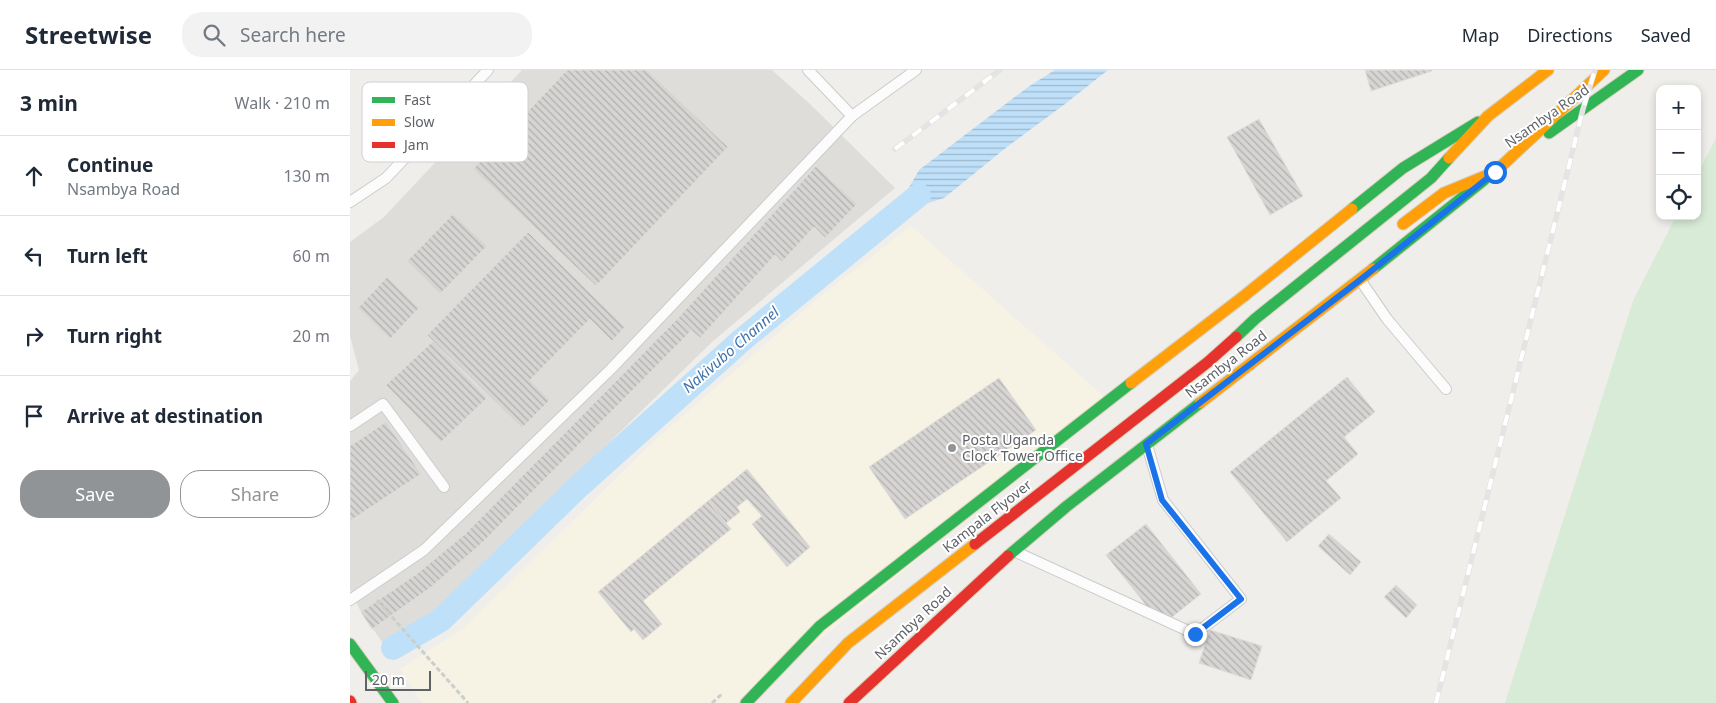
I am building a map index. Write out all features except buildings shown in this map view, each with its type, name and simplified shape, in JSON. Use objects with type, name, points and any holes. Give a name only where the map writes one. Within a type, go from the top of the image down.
[{"type":"main road","points":[[1208,362],[1255,319],[1431,178],[1528,70]]},
{"type":"main road","points":[[746,703],[820,626],[1244,296],[1403,168],[1488,116],[1548,70]]},
{"type":"main road","points":[[1397,228],[1444,193],[1495,172],[1604,70]]},
{"type":"main road","name":"Nsambya Road","points":[[848,703],[1013,551],[1067,506],[1360,280],[1495,172],[1638,70]]},
{"type":"main road","points":[[1208,362],[1264,327]]},
{"type":"main road","name":"Kampala Flyover","points":[[791,703],[848,643],[1208,362]]},
{"type":"main road","points":[[350,644],[393,703]]},
{"type":"lane","points":[[477,82],[488,70]]},
{"type":"lane","points":[[808,70],[852,116]]},
{"type":"lane","points":[[350,600],[424,550],[604,375],[852,116],[916,70]]},
{"type":"lane","points":[[350,202],[386,178],[401,162]]},
{"type":"lane","points":[[1360,280],[1387,319],[1446,389]]},
{"type":"lane","points":[[350,426],[383,404],[444,487]]},
{"type":"lane","points":[[1013,551],[1195,634],[1241,599],[1162,500],[1146,444]]},
{"type":"path","points":[[367,589],[468,703]]},
{"type":"shaded area","points":[[522,70],[772,70],[809,103],[895,188],[713,341],[437,611],[385,646],[361,612],[350,589],[350,381],[359,370],[350,336],[350,242],[384,217],[436,162],[528,162],[528,82],[511,82]]},
{"type":"shaded area","points":[[911,226],[1110,402],[742,703],[422,703],[400,669],[464,628],[652,443],[817,299]]},
{"type":"green space","points":[[1716,138],[1716,703],[1505,703],[1633,301],[1674,220],[1701,220],[1701,167]]},
{"type":"water","points":[[1055,70],[1108,70],[944,198],[894,214],[919,170],[1028,87]]},
{"type":"waterway","name":"Nakivubo Channel","points":[[393,648],[441,620],[579,486],[743,339],[919,195]]},
{"type":"railway","points":[[895,149],[1000,70]]},
{"type":"railway","points":[[1436,703],[1583,109],[1595,70]]},
{"type":"traffic: fast","points":[[1549,133],[1638,70]]},
{"type":"traffic: fast","points":[[1352,209],[1403,168],[1478,122]]},
{"type":"traffic: fast","points":[[1236,337],[1255,319],[1431,178],[1449,158]]},
{"type":"traffic: fast","points":[[1373,269],[1484,180]]},
{"type":"traffic: fast","points":[[746,703],[820,626],[1131,383]]},
{"type":"traffic: fast","points":[[1008,556],[1067,506],[1200,403]]},
{"type":"traffic: fast","points":[[350,644],[393,703]]},
{"type":"traffic: slow","points":[[1449,158],[1488,116],[1548,70]]},
{"type":"traffic: slow","points":[[1403,224],[1444,193],[1495,172],[1604,70]]},
{"type":"traffic: slow","points":[[1131,383],[1244,296],[1352,209]]},
{"type":"traffic: slow","points":[[1200,403],[1373,269]]},
{"type":"traffic: slow","points":[[791,703],[848,643],[975,544]]},
{"type":"traffic: jam","points":[[975,544],[1208,362],[1236,337]]},
{"type":"traffic: jam","points":[[849,703],[1008,556]]},
{"type":"place","name":"Posta Uganda Clock Tower Office","points":[[952,448]]},
{"type":"route","points":[[1195,634],[1241,599],[1162,500],[1146,444],[1360,280],[1495,172]]}]
